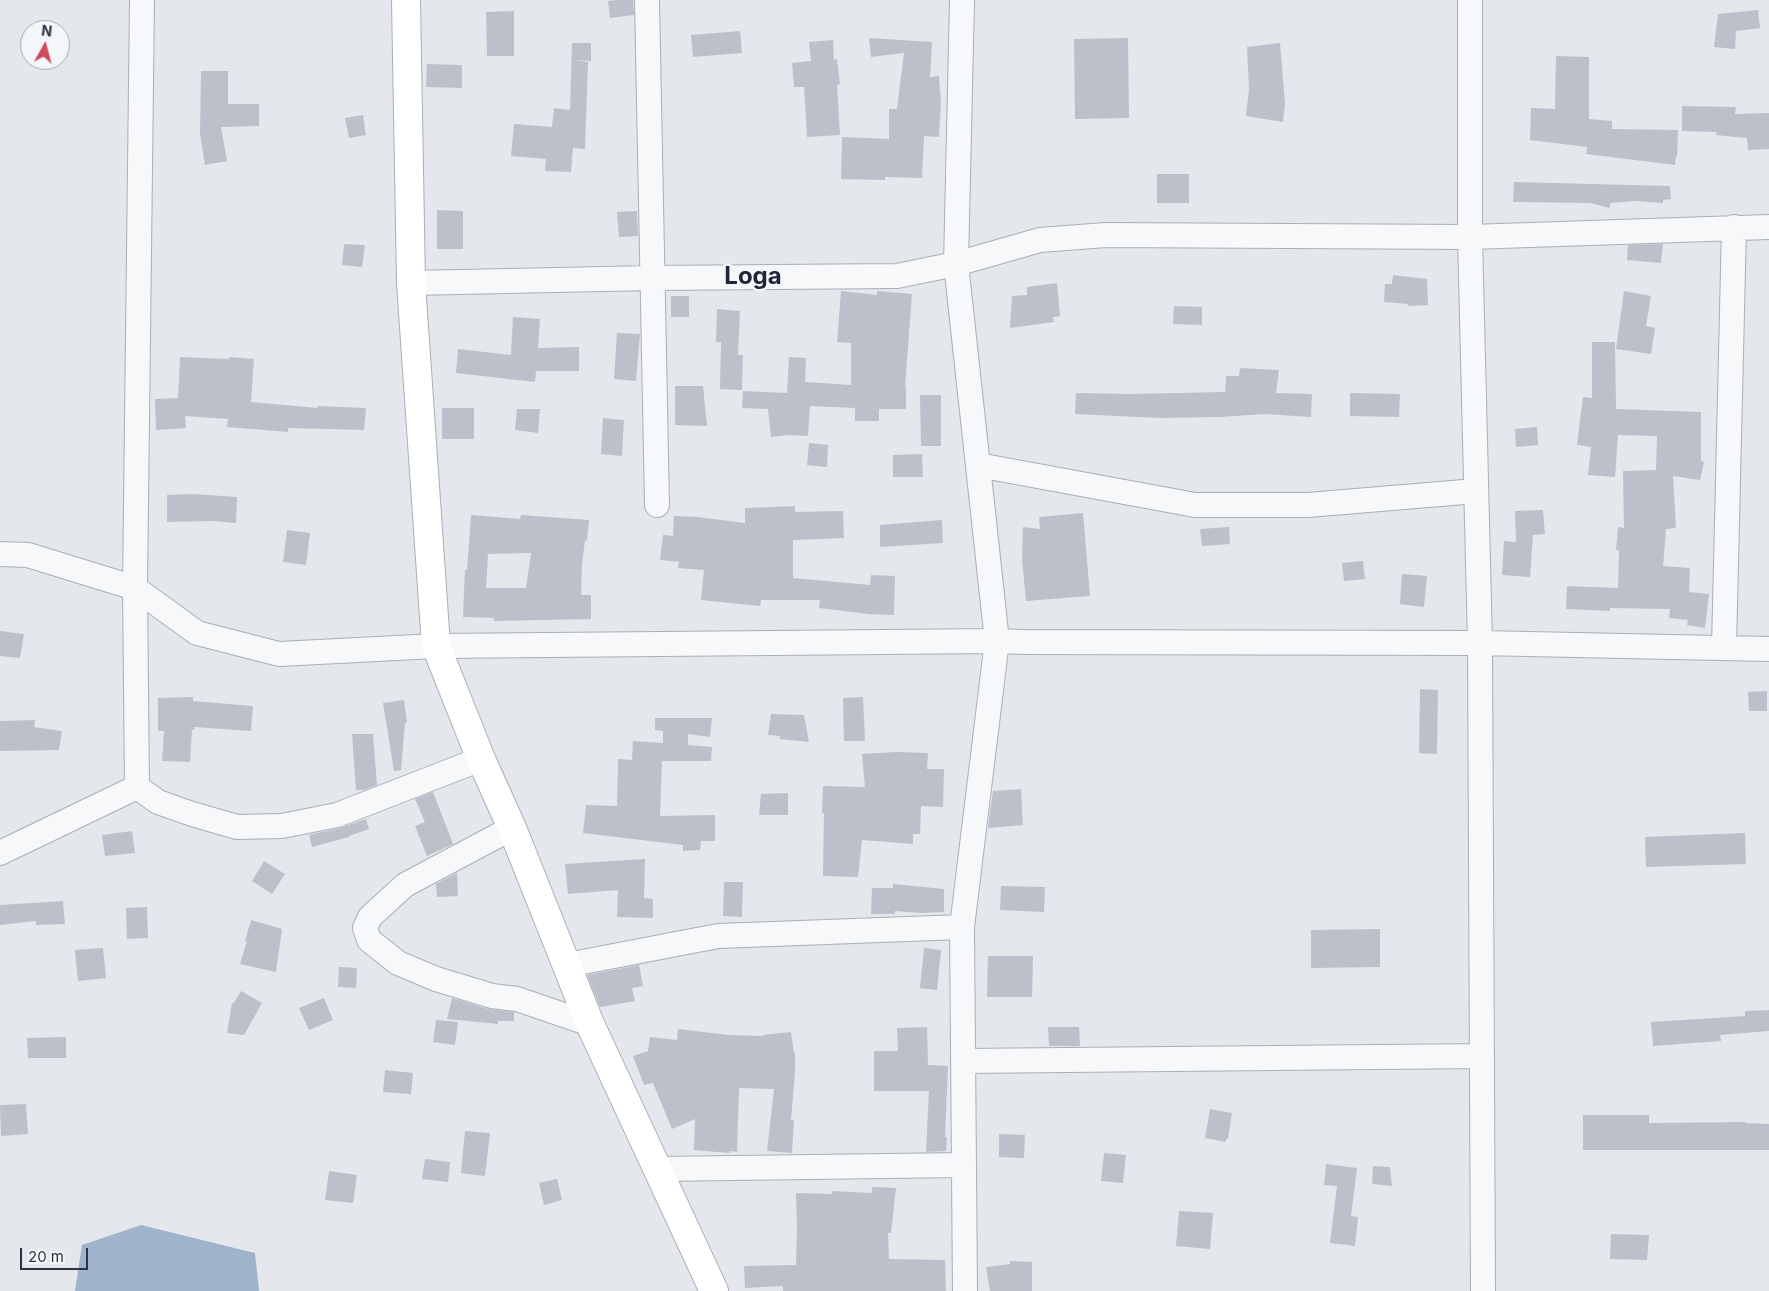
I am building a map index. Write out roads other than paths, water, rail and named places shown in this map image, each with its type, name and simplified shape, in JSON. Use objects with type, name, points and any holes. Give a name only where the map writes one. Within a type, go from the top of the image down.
[{"type":"main road","points":[[406,0],[411,283],[436,646],[512,828],[590,1024],[714,1291]]},
{"type":"street","points":[[138,787],[135,588],[142,0]]},
{"type":"street","points":[[647,0],[657,505]]},
{"type":"street","points":[[962,0],[956,264],[997,641],[962,927],[965,1291]]},
{"type":"street","points":[[1470,0],[1470,237],[1480,643],[1483,1291]]},
{"type":"street","points":[[1724,648],[1734,227]]},
{"type":"street","points":[[411,283],[652,278],[897,276],[956,264],[1040,240],[1106,235],[1470,237],[1769,227]]},
{"type":"street","points":[[978,465],[1195,505],[1308,505],[1476,491]]},
{"type":"street","points":[[0,554],[28,556],[135,588],[197,633],[279,654],[436,646],[997,641],[1480,643],[1769,649]]},
{"type":"street","points":[[138,787],[158,802],[237,827],[282,826],[337,815],[482,759]]},
{"type":"street","points":[[0,853],[138,787]]},
{"type":"street","points":[[512,828],[405,885],[370,917],[365,928],[369,940],[398,963],[436,979],[492,996],[517,999],[590,1024]]},
{"type":"street","points":[[567,965],[718,936],[962,927]]},
{"type":"street","points":[[963,1061],[1482,1056]]},
{"type":"street","points":[[658,1169],[963,1165]]},
{"type":"water","points":[[141,1225],[255,1253],[259,1291],[75,1291],[82,1245]]},
{"type":"district","name":"Loga","points":[[753,277]]}]
